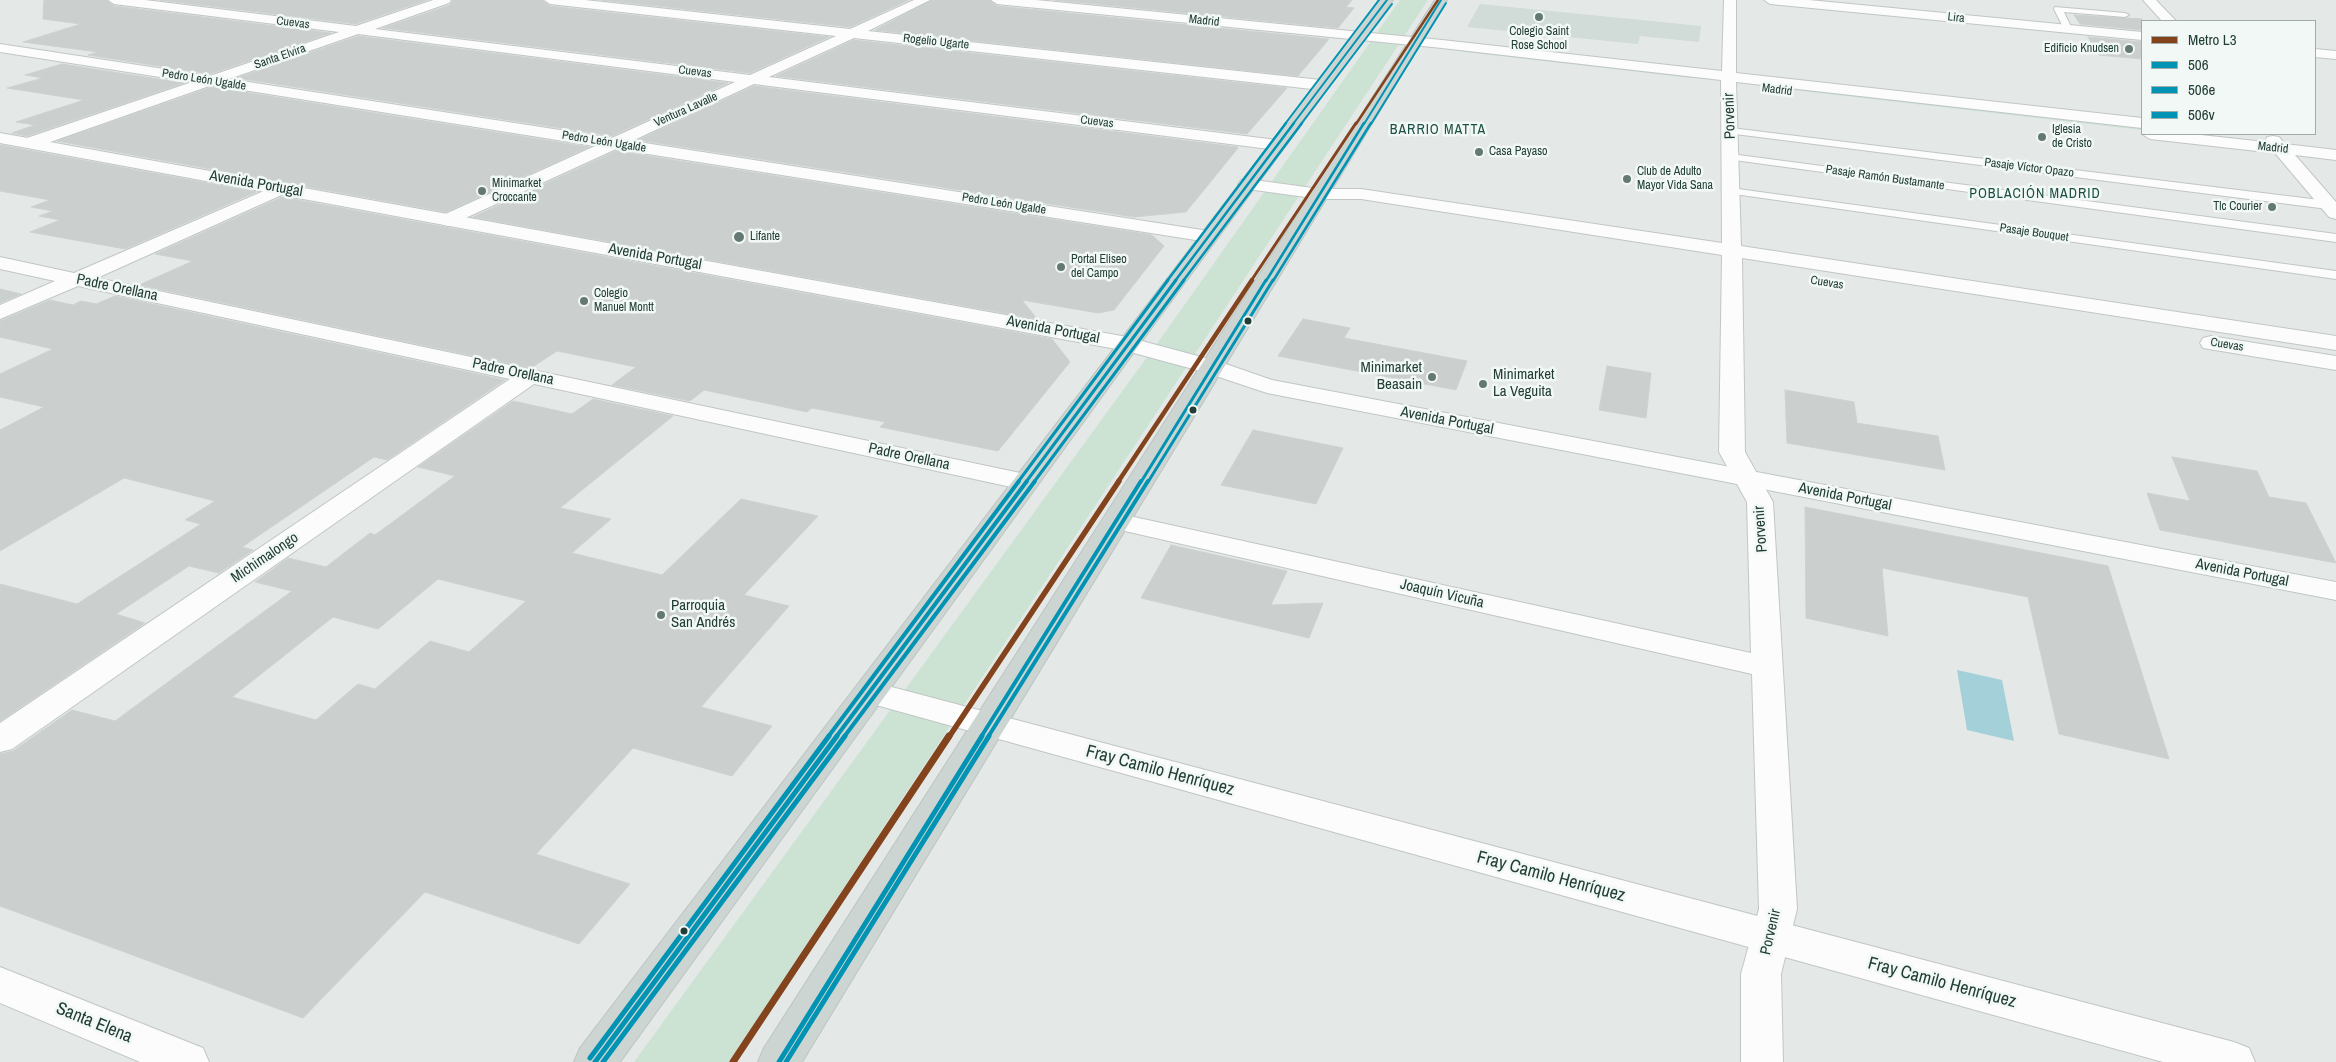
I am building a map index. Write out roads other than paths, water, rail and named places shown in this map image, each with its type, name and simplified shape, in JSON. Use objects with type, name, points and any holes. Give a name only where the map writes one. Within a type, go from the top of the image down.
[{"type":"main road","points":[[595,1062],[1127,344],[1387,0]]},
{"type":"main road","points":[[778,1062],[1320,194],[1412,43],[1441,0]]},
{"type":"street","name":"Cuevas","points":[[114,0],[1277,144]]},
{"type":"street","name":"Santa Elvira","points":[[30,143],[446,0]]},
{"type":"street","name":"Rogelio Ugarte","points":[[550,0],[1322,85]]},
{"type":"street","name":"Ventura Lavalle","points":[[448,220],[924,0]]},
{"type":"street","name":"Madrid","points":[[997,0],[1359,36],[1412,43],[1438,50],[2141,123]]},
{"type":"street","name":"Porvenir","points":[[1730,0],[1732,452],[1760,502],[1778,909],[1761,974],[1762,1062]]},
{"type":"street","name":"Lira","points":[[1770,0],[2141,36]]},
{"type":"street","points":[[2149,0],[2167,20]]},
{"type":"street","name":"Pedro León Ugalde","points":[[0,48],[1208,236]]},
{"type":"street","points":[[2316,53],[2336,55]]},
{"type":"street","name":"Madrid","points":[[1729,81],[2141,133]]},
{"type":"street","name":"Madrid","points":[[2170,135],[2336,145]]},
{"type":"street","name":"Madrid","points":[[2241,135],[2273,140],[2336,155]]},
{"type":"street","name":"Avenida Portugal","points":[[0,138],[1127,344],[1212,366],[1267,386],[2336,591]]},
{"type":"street","points":[[2273,140],[2332,209]]},
{"type":"street","name":"Cuevas","points":[[1247,184],[1320,194],[1354,207],[2336,343]]},
{"type":"street","points":[[0,313],[280,189]]},
{"type":"street","name":"Cuevas","points":[[1732,259],[2336,362]]},
{"type":"street","name":"Padre Orellana","points":[[0,263],[1025,482]]},
{"type":"street","name":"Michimalongo","points":[[0,740],[530,376]]},
{"type":"street","name":"Joaquín Vicuña","points":[[1116,521],[1768,667]]},
{"type":"street","name":"Fray Camilo Henríquez","points":[[869,692],[2234,1062]]},
{"type":"street","name":"Santa Elena","points":[[0,985],[188,1062]]},
{"type":"lane","points":[[2068,29],[2058,9],[2125,15]]},
{"type":"lane","name":"Pasaje Víctor Opazo","points":[[1731,131],[2332,209]]},
{"type":"lane","name":"Pasaje Ramón Bustamante","points":[[1731,157],[2336,238]]},
{"type":"lane","name":"Pasaje Bouquet","points":[[1731,191],[2336,276]]},
{"type":"water","points":[[1957,670],[2002,680],[2014,741],[1967,730]]},
{"type":"metro line","name":"L3","points":[[733,1062],[1438,0]]},
{"type":"place","name":"Colegio Saint Rose School","points":[[1539,17]]},
{"type":"place","name":"Edificio Knudsen","points":[[2129,49]]},
{"type":"place","name":"Iglesia de Cristo","points":[[2042,137]]},
{"type":"place","name":"Casa Payaso","points":[[1479,152]]},
{"type":"place","name":"Club de Adulto Mayor Vida Sana","points":[[1627,179]]},
{"type":"place","name":"Minimarket Croccante","points":[[482,191]]},
{"type":"place","name":"Tlc Courier","points":[[2272,207]]},
{"type":"place","name":"Lifante","points":[[739,237]]},
{"type":"place","name":"Portal Eliseo del Campo","points":[[1061,267]]},
{"type":"place","name":"Colegio Manuel Montt","points":[[584,301]]},
{"type":"place","name":"Minimarket Beasain","points":[[1432,377]]},
{"type":"place","name":"Minimarket La Veguita","points":[[1483,384]]},
{"type":"place","name":"Parroquia San Andrés","points":[[661,615]]},
{"type":"district","name":"BARRIO MATTA","points":[[1438,130]]},
{"type":"district","name":"POBLACIÓN MADRID","points":[[2035,194]]}]
